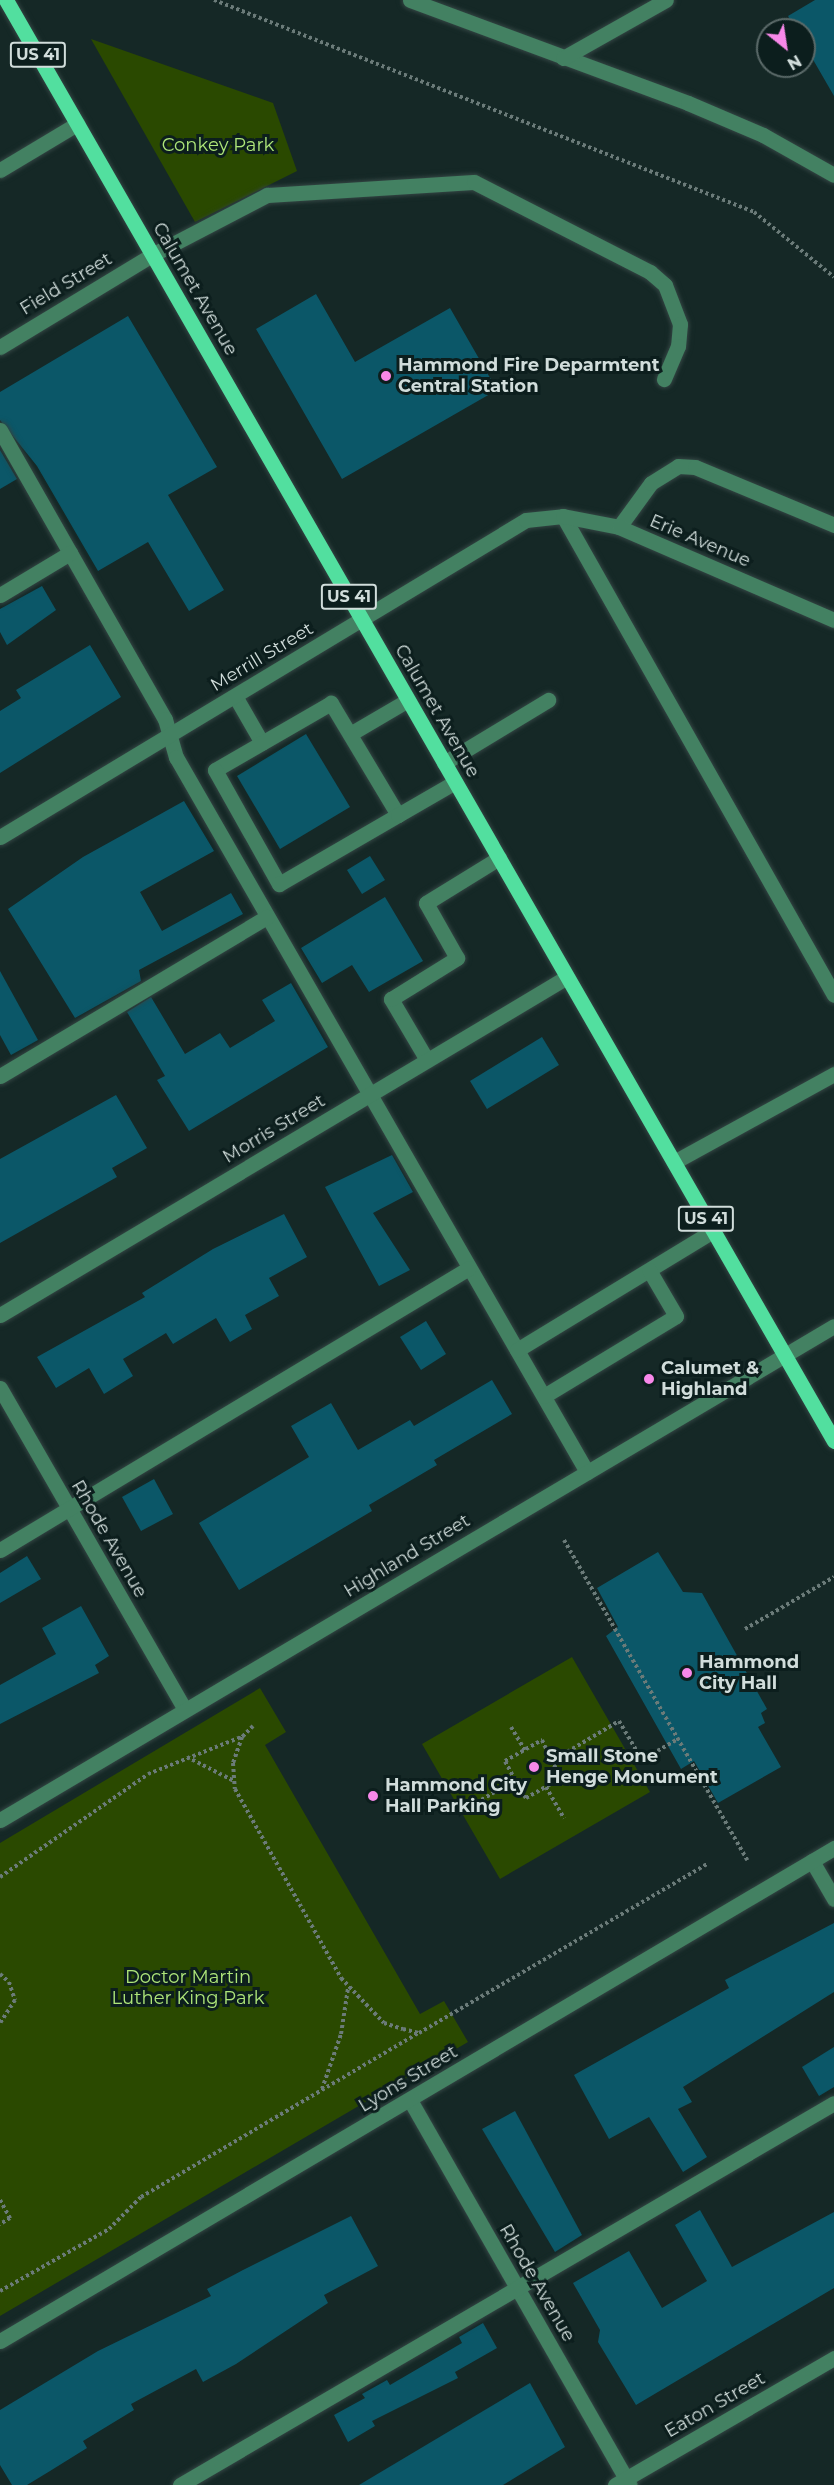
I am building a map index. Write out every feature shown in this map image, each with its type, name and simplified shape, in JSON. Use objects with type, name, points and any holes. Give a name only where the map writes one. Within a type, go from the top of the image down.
[{"type":"main road","name":"Calumet Avenue","points":[[6,0],[834,1441]]},
{"type":"street","points":[[410,0],[763,135],[834,175]]},
{"type":"street","points":[[563,58],[666,0]]},
{"type":"street","points":[[0,170],[77,124]]},
{"type":"street","name":"Field Street","points":[[0,347],[152,255],[267,195],[474,182],[650,272],[665,285],[680,324],[678,346],[664,379]]},
{"type":"street","points":[[0,430],[170,735],[176,757],[587,1472]]},
{"type":"street","points":[[618,527],[651,483],[678,466],[695,467],[834,525]]},
{"type":"street","name":"Merrill Street","points":[[0,837],[526,520],[546,515]]},
{"type":"street","name":"Erie Avenue","points":[[546,515],[563,516],[618,527],[834,620]]},
{"type":"street","points":[[563,516],[834,995]]},
{"type":"street","points":[[0,595],[70,553]]},
{"type":"street","points":[[235,696],[262,743]]},
{"type":"street","points":[[350,734],[408,700]]},
{"type":"street","points":[[444,762],[548,700]]},
{"type":"street","points":[[398,815],[332,703],[215,770],[279,884],[455,782]]},
{"type":"street","points":[[427,1060],[391,999],[457,958],[426,903],[499,858]]},
{"type":"street","points":[[0,1076],[267,917]]},
{"type":"street","name":"Morris Street","points":[[0,1315],[567,977]]},
{"type":"street","points":[[674,1162],[834,1074]]},
{"type":"street","points":[[517,1350],[713,1231]]},
{"type":"street","points":[[0,1550],[469,1269]]},
{"type":"street","points":[[544,1396],[676,1316],[649,1270]]},
{"type":"street","name":"Highland Street","points":[[0,1820],[834,1326]]},
{"type":"street","name":"Rhode Avenue","points":[[0,1388],[185,1710]]},
{"type":"street","name":"Lyons Street","points":[[0,2341],[834,1848]]},
{"type":"street","points":[[812,1862],[834,1899]]},
{"type":"street","name":"Rhode Avenue","points":[[411,2100],[517,2286],[624,2483]]},
{"type":"street","points":[[180,2485],[517,2286],[834,2103]]},
{"type":"street","name":"Eaton Street","points":[[624,2483],[834,2358]]},
{"type":"path","points":[[214,0],[333,49],[538,124],[754,212],[834,277]]},
{"type":"path","points":[[564,1540],[747,1860]]},
{"type":"path","points":[[745,1629],[834,1577]]},
{"type":"path","points":[[552,1761],[619,1721],[642,1760],[678,1739]]},
{"type":"path","points":[[0,1877],[148,1774],[242,1737],[253,1726]]},
{"type":"path","points":[[512,1727],[525,1750]]},
{"type":"path","points":[[242,1737],[233,1763],[235,1782],[348,1988],[384,2023],[419,2033]]},
{"type":"path","points":[[542,1740],[561,1778],[526,1798],[505,1761],[525,1750],[542,1740]]},
{"type":"path","points":[[187,1757],[235,1782]]},
{"type":"path","points":[[461,1812],[515,1780]]},
{"type":"path","points":[[546,1787],[564,1818]]},
{"type":"path","points":[[0,2291],[109,2229],[141,2197],[707,1864]]},
{"type":"path","points":[[0,1974],[9,1982],[15,2000],[0,2023]]},
{"type":"path","points":[[321,2090],[341,2034],[348,1988]]},
{"type":"path","points":[[0,2200],[10,2218],[0,2224]]},
{"type":"green space","name":"Conkey Park","points":[[91,39],[273,103],[297,171],[195,222]]},
{"type":"green space","points":[[572,1657],[650,1792],[500,1879],[422,1744]]},
{"type":"green space","name":"Doctor Martin Luther King Park","points":[[260,1688],[286,1732],[265,1745],[420,2014],[444,2001],[468,2042],[0,2316],[0,1843]]},
{"type":"building","points":[[815,0],[834,0],[834,96],[816,65],[816,18],[789,18],[788,16]]},
{"type":"building","name":"Hammond Fire Deparmtent Central Station","points":[[316,294],[355,362],[450,308],[497,390],[342,479],[256,329]]},
{"type":"building","points":[[128,316],[217,467],[168,495],[224,590],[189,611],[148,542],[98,571],[37,466],[0,420],[0,392]]},
{"type":"building","points":[[0,450],[17,479],[0,489]]},
{"type":"building","points":[[42,586],[56,610],[7,645],[0,632],[0,609]]},
{"type":"building","points":[[90,645],[121,697],[0,773],[0,711],[21,698],[16,690]]},
{"type":"building","points":[[306,734],[350,807],[280,849],[237,776]]},
{"type":"building","points":[[184,801],[214,851],[140,892],[162,931],[231,893],[243,914],[139,970],[141,981],[75,1018],[8,909],[83,857]]},
{"type":"building","points":[[370,856],[385,880],[362,894],[347,870]]},
{"type":"building","points":[[385,897],[423,961],[369,992],[352,965],[322,983],[301,948]]},
{"type":"building","points":[[0,971],[38,1040],[11,1055],[0,1035]]},
{"type":"building","points":[[291,983],[328,1047],[189,1131],[157,1080],[165,1076],[127,1012],[151,997],[185,1054],[220,1033],[230,1048],[275,1021],[262,1000]]},
{"type":"building","points":[[542,1037],[559,1065],[487,1109],[470,1081]]},
{"type":"building","points":[[116,1095],[147,1148],[112,1168],[117,1177],[0,1243],[0,1159]]},
{"type":"building","points":[[392,1155],[413,1192],[373,1213],[410,1270],[379,1286],[325,1187]]},
{"type":"building","points":[[284,1214],[307,1257],[269,1278],[279,1296],[245,1315],[252,1329],[230,1342],[216,1318],[173,1344],[166,1333],[123,1359],[133,1376],[104,1394],[89,1368],[56,1388],[37,1357],[145,1297],[142,1293],[213,1249]]},
{"type":"building","points":[[426,1321],[446,1354],[421,1370],[400,1337]]},
{"type":"building","points":[[492,1380],[512,1414],[434,1460],[437,1465],[369,1505],[372,1511],[239,1590],[199,1523],[309,1457],[291,1426],[331,1403],[358,1450],[410,1420],[414,1426]]},
{"type":"building","points":[[154,1479],[173,1514],[141,1531],[122,1497]]},
{"type":"building","name":"Hammond City Hall","points":[[658,1552],[683,1592],[702,1593],[767,1709],[761,1713],[765,1723],[758,1727],[781,1767],[718,1803],[694,1761],[681,1769],[606,1636],[618,1627],[597,1588]]},
{"type":"building","points":[[27,1556],[41,1579],[0,1603],[0,1573]]},
{"type":"building","points":[[81,1606],[109,1656],[95,1665],[99,1673],[0,1724],[0,1685],[56,1654],[42,1628]]},
{"type":"building","points":[[834,1923],[834,1992],[683,2087],[692,2102],[678,2109],[707,2157],[683,2172],[649,2117],[609,2139],[574,2075],[729,1988],[725,1980]]},
{"type":"building","points":[[834,2047],[834,2087],[819,2096],[802,2067]]},
{"type":"building","points":[[515,2111],[582,2235],[555,2252],[482,2129]]},
{"type":"building","points":[[700,2210],[732,2267],[834,2212],[834,2288],[636,2405],[598,2342],[600,2330],[573,2283],[629,2251],[662,2308],[707,2281],[675,2225]]},
{"type":"building","points":[[351,2216],[378,2266],[324,2295],[328,2303],[236,2364],[203,2382],[196,2369],[131,2404],[134,2410],[83,2441],[87,2448],[27,2485],[12,2485],[0,2465],[0,2410],[98,2351],[211,2296],[207,2289]]},
{"type":"building","points":[[483,2323],[497,2348],[455,2372],[458,2378],[372,2421],[375,2426],[348,2442],[334,2415],[365,2398],[362,2394],[387,2380],[390,2385],[462,2343],[459,2337]]},
{"type":"building","points":[[530,2383],[565,2447],[503,2485],[359,2485]]},
{"type":"place","name":"Hammond Fire Deparmtent Central Station","points":[[386,376]]},
{"type":"place","name":"Calumet & Highland","points":[[649,1379]]},
{"type":"place","name":"Hammond City Hall","points":[[687,1673]]},
{"type":"place","name":"Small Stone Henge Monument","points":[[534,1767]]},
{"type":"place","name":"Hammond City Hall Parking","points":[[373,1796]]}]
